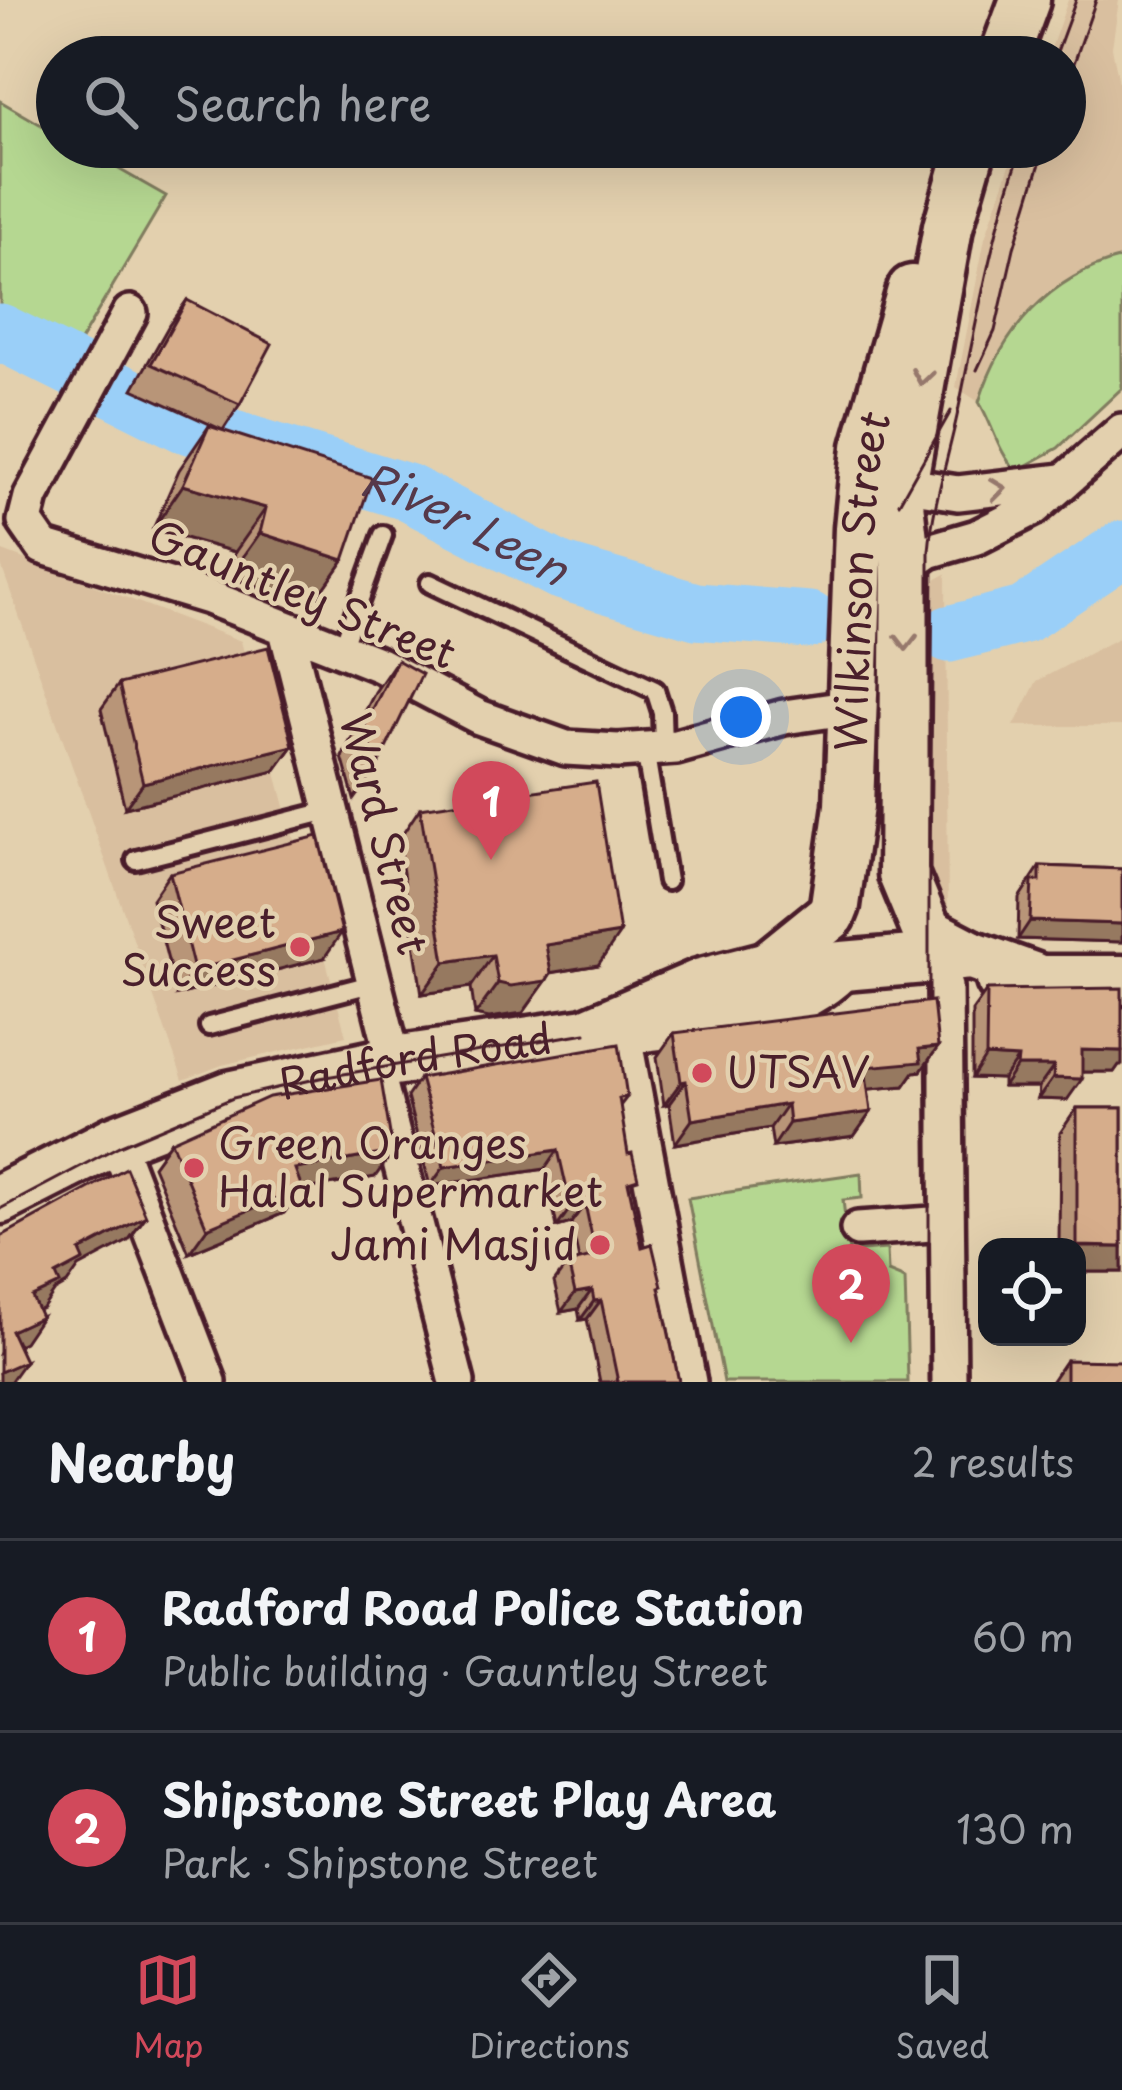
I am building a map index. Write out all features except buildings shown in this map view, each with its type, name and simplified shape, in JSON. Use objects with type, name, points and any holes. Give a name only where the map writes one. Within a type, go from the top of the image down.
[{"type":"street","points":[[1012,36],[1025,0]]},
{"type":"street","name":"Wilkinson Street","points":[[958,971],[928,932],[903,874],[883,568],[867,447],[928,238],[963,168]]},
{"type":"street","name":"Wilkinson Street","points":[[831,915],[849,806],[854,707],[964,168]]},
{"type":"street","name":"Gauntley Street","points":[[130,313],[31,497],[13,520],[43,547],[208,597],[341,650],[531,739],[566,748],[654,748],[705,742],[814,711],[854,707]]},
{"type":"street","points":[[883,568],[977,537],[1034,508],[1122,431]]},
{"type":"street","points":[[843,963],[863,925],[868,900],[871,624],[878,566],[900,493],[958,493],[1062,481]]},
{"type":"street","name":"Ward Street","points":[[286,630],[375,983],[385,1063],[457,1382]]},
{"type":"street","points":[[831,915],[834,947],[843,963],[859,980],[889,990]]},
{"type":"street","points":[[785,981],[831,915]]},
{"type":"street","name":"Radford Road","points":[[785,981],[796,970],[843,963],[1122,980]]},
{"type":"street","points":[[950,1382],[947,1137],[958,971]]},
{"type":"street","name":"Radford Road","points":[[0,1199],[116,1140],[229,1096],[385,1063],[610,1028],[702,983],[785,981],[889,990],[958,971]]},
{"type":"street","points":[[610,1028],[688,1382]]},
{"type":"street","points":[[116,1140],[209,1382]]},
{"type":"street","points":[[858,1229],[947,1223]]},
{"type":"lane","points":[[341,650],[383,536]]},
{"type":"lane","points":[[430,584],[655,690],[659,696],[654,748],[667,881]]},
{"type":"lane","points":[[136,860],[332,810]]},
{"type":"lane","points":[[209,1025],[375,983]]},
{"type":"shaded area","points":[[1068,0],[1119,0],[1112,47],[1122,99],[1122,258],[1087,270],[988,373],[979,402],[956,387],[985,238],[1009,168],[1086,168],[1086,36],[1055,36]]},
{"type":"shaded area","points":[[0,550],[241,641],[346,1036],[222,1065],[183,1080],[0,562]]},
{"type":"shaded area","points":[[946,574],[948,935],[922,911],[929,583]]},
{"type":"shaded area","points":[[1122,636],[1122,726],[1014,726],[1037,681]]},
{"type":"green space","points":[[0,101],[36,122],[36,168],[117,168],[166,196],[56,382],[0,353]]},
{"type":"green space","points":[[1122,258],[1122,388],[1058,448],[1016,471],[979,402],[988,376],[1015,330],[1050,293],[1096,266]]},
{"type":"green space","points":[[861,1173],[862,1198],[843,1200],[849,1252],[887,1249],[888,1272],[905,1279],[908,1382],[724,1382],[688,1198]]},
{"type":"waterway","name":"River Leen","points":[[0,332],[184,424],[407,492],[560,571],[696,611],[809,620]]},
{"type":"waterway","name":"River Leen","points":[[949,634],[1024,615],[1122,549]]},
{"type":"tram line","points":[[1063,36],[1076,0]]},
{"type":"tram line","points":[[1083,36],[1096,0]]},
{"type":"tram line","points":[[929,1382],[929,551],[986,276],[1016,168]]},
{"type":"tram line","points":[[977,370],[995,331],[1039,168]]},
{"type":"tram line","points":[[899,503],[951,411]]},
{"type":"tram line","points":[[0,1209],[119,1146],[233,1098],[320,1078],[586,1033]]},
{"type":"place","name":"Radford Road Police Station","points":[[491,860]]},
{"type":"place","name":"Sweet Success","points":[[300,947]]},
{"type":"place","name":"UTSAV","points":[[702,1073]]},
{"type":"place","name":"Green Oranges Halal Supermarket","points":[[194,1168]]},
{"type":"place","name":"Jami Masjid","points":[[600,1245]]},
{"type":"place","name":"Shipstone Street Play Area","points":[[851,1343]]}]
